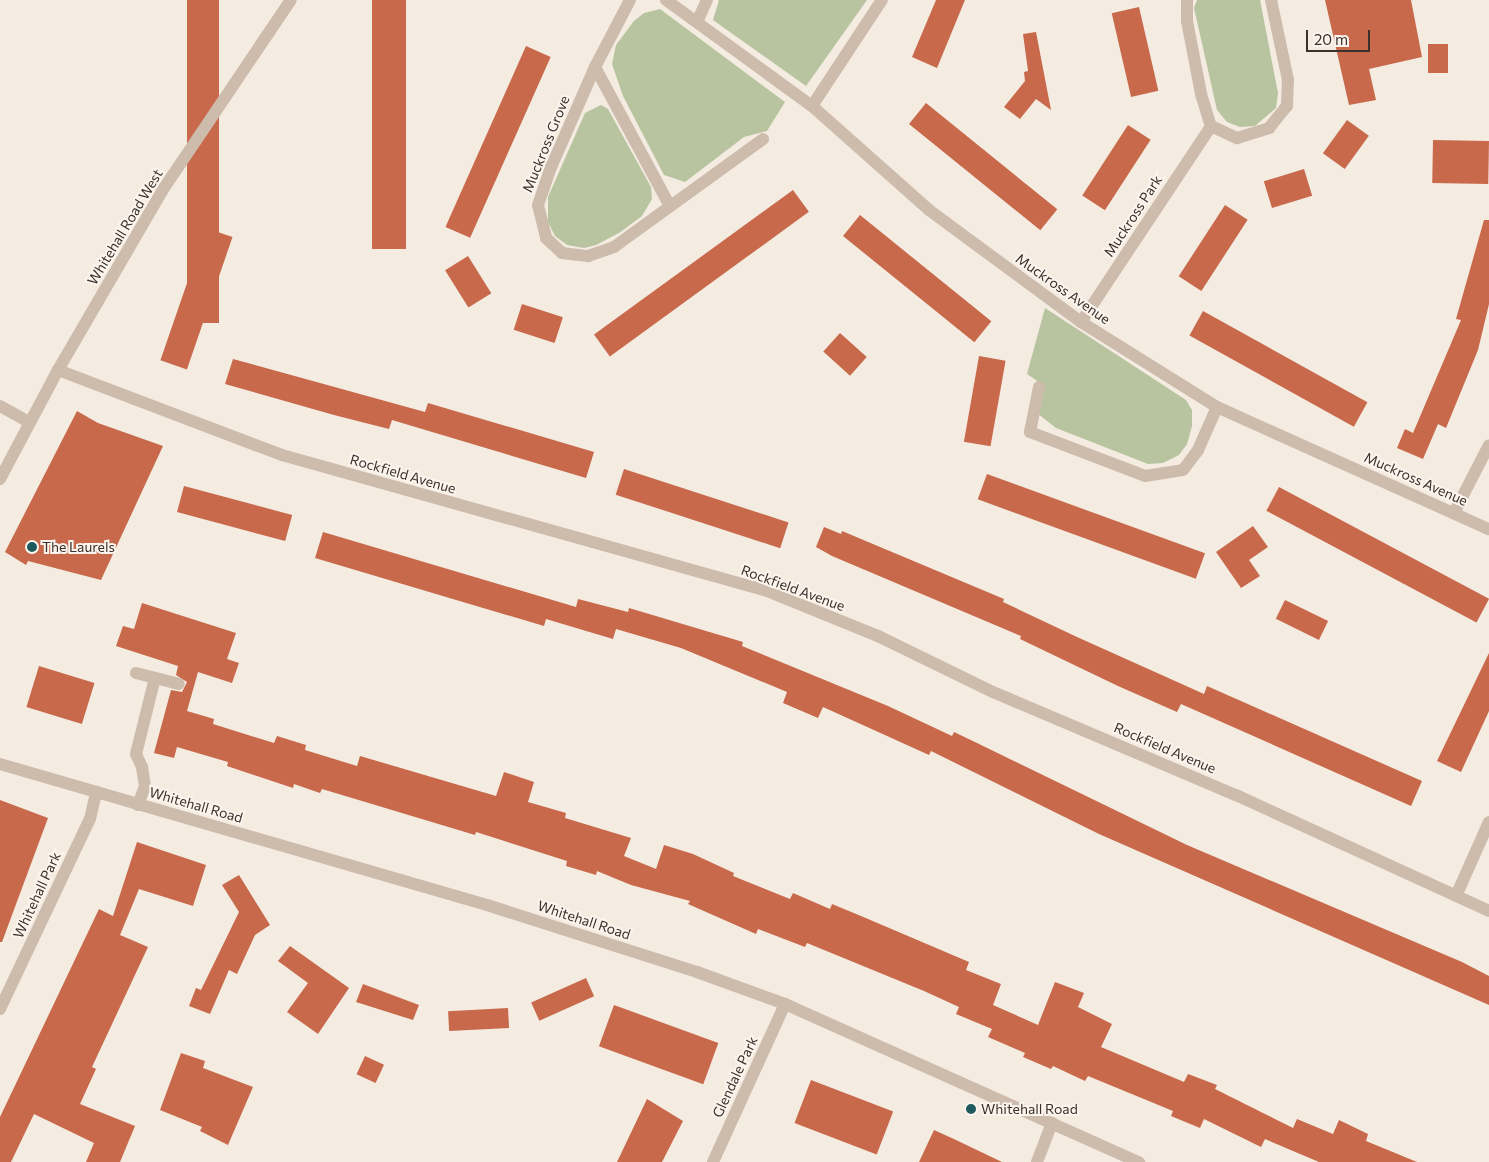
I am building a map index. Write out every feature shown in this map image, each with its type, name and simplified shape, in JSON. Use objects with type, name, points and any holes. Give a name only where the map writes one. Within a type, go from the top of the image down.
[{"type":"street","name":"Whitehall Road West","points":[[0,479],[58,370],[162,191],[291,0]]},
{"type":"street","name":"Muckross Grove","points":[[630,0],[595,67],[551,167],[538,205],[546,238],[562,253],[588,256],[614,247],[762,139]]},
{"type":"street","name":"Muckross Avenue","points":[[666,0],[698,20],[812,106],[929,210],[1081,322],[1217,407],[1489,529]]},
{"type":"street","points":[[698,20],[707,0]]},
{"type":"street","points":[[812,106],[882,0]]},
{"type":"street","points":[[1187,0],[1187,21],[1199,85],[1211,126],[1237,138],[1269,128],[1287,106],[1288,80],[1271,0]]},
{"type":"street","points":[[595,67],[670,206]]},
{"type":"street","name":"Muckross Park","points":[[1081,322],[1211,126]]},
{"type":"street","name":"Rockfield Avenue","points":[[58,370],[282,455],[767,592],[878,636],[993,692],[1236,795],[1489,911]]},
{"type":"street","points":[[1038,387],[1030,432],[1145,476],[1183,470],[1198,450],[1217,407]]},
{"type":"street","points":[[0,406],[29,422]]},
{"type":"street","points":[[1454,513],[1489,445]]},
{"type":"street","points":[[136,674],[179,684]]},
{"type":"street","points":[[138,805],[145,786],[142,767],[136,754],[155,678]]},
{"type":"street","name":"Whitehall Road","points":[[0,764],[487,905],[697,972],[785,1004],[1139,1162]]},
{"type":"street","name":"Whitehall Park","points":[[0,1009],[90,819],[96,792]]},
{"type":"street","points":[[1456,896],[1489,822]]},
{"type":"street","name":"Glendale Park","points":[[713,1162],[785,1004]]},
{"type":"street","points":[[1037,1162],[1052,1123]]},
{"type":"green space","points":[[719,0],[867,0],[806,86],[713,20]]},
{"type":"green space","points":[[1197,0],[1260,0],[1278,93],[1276,108],[1255,126],[1240,127],[1227,122],[1217,110],[1194,8]]},
{"type":"green space","points":[[660,9],[785,102],[767,131],[744,137],[685,182],[664,175],[623,96],[612,64],[616,45],[634,21],[644,13]]},
{"type":"green space","points":[[601,105],[608,109],[651,187],[652,199],[642,216],[619,233],[596,245],[584,248],[567,245],[555,236],[548,222],[548,197],[585,113]]},
{"type":"green space","points":[[1045,308],[1186,400],[1192,410],[1192,426],[1187,444],[1179,455],[1163,463],[1148,464],[1056,428],[1037,413],[1043,385],[1027,374]]},
{"type":"building","points":[[187,0],[219,0],[219,323],[187,323]]},
{"type":"building","points":[[372,0],[406,0],[406,249],[372,249]]},
{"type":"building","points":[[936,0],[965,0],[937,68],[912,57]]},
{"type":"building","points":[[1325,0],[1411,0],[1422,57],[1369,69],[1376,100],[1349,105]]},
{"type":"building","points":[[1139,7],[1158,91],[1131,97],[1112,13]]},
{"type":"building","points":[[1036,32],[1051,110],[1036,99],[1020,119],[1004,107],[1025,81],[1024,72],[1028,71],[1023,34]]},
{"type":"building","points":[[1428,44],[1448,44],[1448,73],[1428,73]]},
{"type":"building","points":[[526,46],[551,57],[470,238],[445,227]]},
{"type":"building","points":[[926,103],[1057,209],[1040,230],[909,124]]},
{"type":"building","points":[[1347,120],[1369,136],[1345,169],[1323,153]]},
{"type":"building","points":[[1128,125],[1151,140],[1105,210],[1082,195]]},
{"type":"building","points":[[1433,140],[1489,141],[1488,184],[1432,183]]},
{"type":"building","points":[[1304,169],[1312,196],[1272,208],[1264,181]]},
{"type":"building","points":[[793,190],[809,212],[610,356],[594,335]]},
{"type":"building","points":[[1225,205],[1248,220],[1201,291],[1179,276]]},
{"type":"building","points":[[860,215],[991,321],[974,342],[843,236]]},
{"type":"building","points":[[1484,220],[1489,220],[1489,304],[1478,350],[1446,428],[1438,424],[1423,459],[1397,448],[1405,429],[1413,433],[1461,320],[1456,319]]},
{"type":"building","points":[[206,228],[232,237],[187,369],[160,360]]},
{"type":"building","points":[[468,256],[491,293],[468,308],[445,270]]},
{"type":"building","points":[[522,304],[563,317],[555,343],[514,330]]},
{"type":"building","points":[[1203,311],[1367,402],[1354,427],[1189,335]]},
{"type":"building","points":[[840,333],[867,357],[850,376],[823,352]]},
{"type":"building","points":[[979,356],[1006,361],[990,446],[964,442]]},
{"type":"building","points":[[233,359],[425,412],[428,403],[594,452],[586,478],[392,420],[389,429],[334,415],[225,384]]},
{"type":"building","points":[[77,411],[98,423],[163,446],[101,580],[28,561],[26,565],[5,552]]},
{"type":"building","points":[[624,469],[789,522],[780,548],[616,495]]},
{"type":"building","points":[[987,474],[1205,553],[1196,579],[978,499]]},
{"type":"building","points":[[184,486],[292,515],[285,541],[177,512]]},
{"type":"building","points":[[1279,487],[1489,599],[1476,623],[1266,511]]},
{"type":"building","points":[[1253,526],[1268,547],[1249,560],[1260,576],[1241,588],[1216,552]]},
{"type":"building","points":[[824,527],[841,534],[842,531],[1004,599],[1003,602],[1204,694],[1207,686],[1422,781],[1411,806],[1181,704],[1177,712],[1020,639],[1021,636],[832,556],[816,547]]},
{"type":"building","points":[[323,532],[576,607],[578,599],[628,612],[629,608],[743,642],[742,646],[888,706],[952,736],[954,732],[1187,845],[1462,962],[1489,976],[1489,1005],[1099,834],[931,751],[929,755],[823,707],[818,718],[783,703],[787,692],[681,648],[616,629],[613,639],[546,619],[544,626],[315,558]]},
{"type":"building","points":[[1285,600],[1328,621],[1319,640],[1276,619]]},
{"type":"building","points":[[142,603],[236,633],[227,659],[239,663],[232,683],[198,672],[187,711],[214,719],[213,724],[274,743],[277,736],[306,745],[305,750],[357,766],[360,756],[496,796],[504,772],[534,782],[528,802],[566,813],[565,818],[631,838],[624,856],[656,869],[664,845],[693,854],[734,873],[733,876],[790,899],[793,893],[830,909],[832,904],[969,962],[966,970],[1001,984],[993,1005],[1038,1025],[1055,982],[1084,993],[1078,1007],[1112,1024],[1101,1047],[1184,1082],[1188,1074],[1217,1085],[1215,1089],[1293,1128],[1297,1119],[1333,1134],[1339,1120],[1368,1134],[1366,1141],[1417,1162],[1319,1162],[1265,1139],[1261,1147],[1204,1119],[1200,1128],[1171,1116],[1173,1111],[1088,1076],[1085,1081],[1053,1066],[1051,1069],[1023,1057],[1025,1053],[988,1037],[992,1029],[956,1014],[959,1007],[924,991],[807,943],[805,947],[758,929],[756,934],[688,904],[690,901],[631,885],[597,871],[596,875],[566,866],[567,861],[476,832],[475,835],[322,789],[320,793],[294,784],[293,788],[227,766],[228,762],[177,747],[174,758],[154,753],[171,690],[182,692],[187,682],[176,675],[178,666],[116,646],[123,626],[134,629]]},
{"type":"building","points":[[1489,653],[1489,711],[1461,772],[1437,761]]},
{"type":"building","points":[[39,666],[94,683],[82,724],[26,707]]},
{"type":"building","points":[[0,800],[48,818],[2,942],[0,942]]},
{"type":"building","points":[[137,842],[206,865],[193,906],[139,889],[120,935],[148,947],[92,1067],[96,1069],[80,1104],[135,1126],[120,1162],[86,1162],[94,1143],[34,1114],[11,1162],[0,1162],[0,1117],[99,909],[113,916]]},
{"type":"building","points":[[239,875],[270,925],[255,935],[237,974],[229,970],[210,1014],[189,1006],[196,988],[201,990],[239,912],[222,885]]},
{"type":"building","points":[[290,946],[349,988],[318,1034],[287,1012],[308,983],[278,961]]},
{"type":"building","points":[[586,978],[594,996],[539,1021],[531,1002]]},
{"type":"building","points":[[363,984],[419,1005],[413,1020],[356,1002]]},
{"type":"building","points":[[614,1005],[718,1043],[703,1084],[599,1046]]},
{"type":"building","points":[[508,1008],[509,1028],[449,1031],[448,1011]]},
{"type":"building","points":[[181,1053],[205,1061],[203,1068],[253,1087],[228,1145],[200,1131],[202,1127],[160,1110]]},
{"type":"building","points":[[365,1056],[384,1065],[376,1083],[357,1074]]},
{"type":"building","points":[[811,1080],[893,1112],[877,1154],[795,1123]]},
{"type":"building","points":[[647,1099],[683,1121],[662,1162],[617,1162]]},
{"type":"building","points":[[934,1130],[956,1140],[1002,1162],[919,1162]]},
{"type":"place","name":"The Laurels","points":[[32,547]]},
{"type":"place","name":"Whitehall Road","points":[[971,1109]]}]
